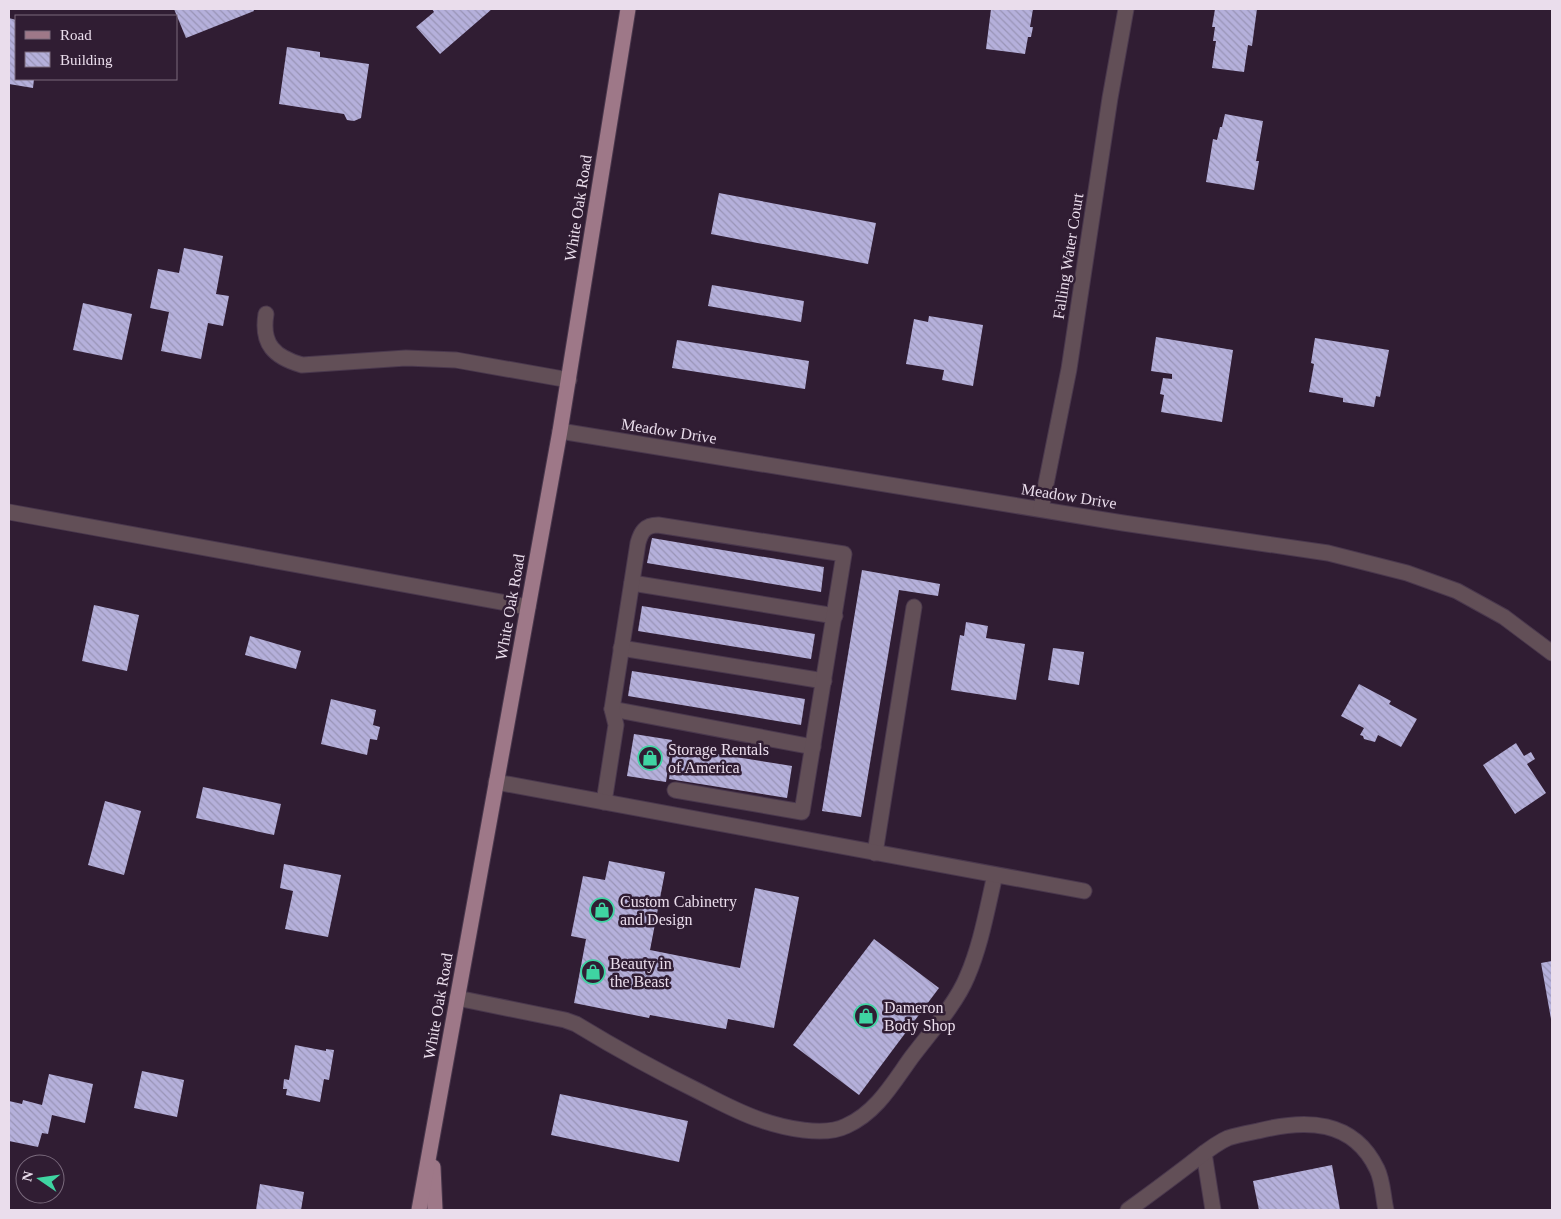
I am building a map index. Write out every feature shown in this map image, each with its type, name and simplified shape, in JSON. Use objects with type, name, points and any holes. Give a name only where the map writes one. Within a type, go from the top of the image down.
[{"type":"main road","name":"White Oak Road","points":[[419,1210],[560,431],[628,9]]},
{"type":"main road","points":[[431,1143],[435,1210]]},
{"type":"street","name":"Falling Water Court","points":[[1041,509],[1069,369],[1110,98],[1126,9]]},
{"type":"street","points":[[266,314],[264,322],[266,336],[273,351],[286,361],[302,365],[406,358],[456,360],[568,380]]},
{"type":"street","name":"Meadow Drive","points":[[560,431],[1123,523],[1328,553],[1407,573],[1457,591],[1504,617],[1552,653]]},
{"type":"street","points":[[9,512],[528,607]]},
{"type":"street","points":[[604,802],[616,725],[612,709],[632,582],[640,536],[643,530],[650,525],[844,554],[802,812],[675,790]]},
{"type":"street","points":[[632,582],[835,616]]},
{"type":"street","points":[[875,852],[914,607]]},
{"type":"street","points":[[621,648],[824,681]]},
{"type":"street","points":[[612,709],[813,747]]},
{"type":"street","points":[[496,782],[1084,891]]},
{"type":"street","points":[[457,998],[565,1020],[576,1024],[647,1065],[744,1114],[783,1126],[806,1130],[831,1130],[845,1127],[860,1118],[880,1101],[954,1001],[967,979],[977,952],[995,875]]},
{"type":"street","points":[[1128,1210],[1204,1153],[1228,1138],[1275,1127],[1300,1124],[1331,1128],[1357,1141],[1369,1155],[1378,1171],[1386,1210]]},
{"type":"street","points":[[1204,1153],[1213,1210]]},
{"type":"building","points":[[174,9],[253,9],[254,11],[186,38]]},
{"type":"building","points":[[432,9],[492,9],[440,54],[416,27],[434,12]]},
{"type":"building","points":[[991,9],[1033,9],[1030,27],[1033,27],[1031,37],[1028,37],[1025,54],[986,49]]},
{"type":"building","points":[[1215,9],[1257,9],[1252,46],[1248,45],[1244,72],[1212,68],[1216,41],[1213,41],[1215,27],[1212,27]]},
{"type":"building","points":[[9,18],[15,20],[15,80],[34,80],[33,88],[9,84]]},
{"type":"building","points":[[287,47],[320,52],[320,57],[369,64],[361,118],[354,121],[347,120],[344,114],[279,104]]},
{"type":"building","points":[[1225,114],[1263,121],[1256,161],[1259,161],[1254,190],[1206,182],[1213,139],[1217,140]]},
{"type":"building","points":[[719,193],[876,223],[868,264],[711,234]]},
{"type":"building","points":[[184,248],[223,256],[216,294],[229,296],[223,326],[208,323],[201,359],[161,351],[169,312],[150,308],[158,269],[179,273]]},
{"type":"building","points":[[712,285],[804,301],[801,322],[708,306]]},
{"type":"building","points":[[83,303],[132,314],[122,360],[73,350]]},
{"type":"building","points":[[929,316],[983,325],[973,386],[942,380],[944,370],[906,364],[914,319],[928,322]]},
{"type":"building","points":[[1156,337],[1233,350],[1222,422],[1161,412],[1164,395],[1160,394],[1163,378],[1172,379],[1172,374],[1151,371]]},
{"type":"building","points":[[1315,338],[1389,350],[1380,397],[1376,396],[1374,407],[1343,402],[1343,398],[1309,392],[1314,364],[1311,363]]},
{"type":"building","points":[[677,340],[809,361],[805,389],[672,368]]},
{"type":"building","points":[[652,538],[824,567],[821,592],[647,563]]},
{"type":"building","points":[[862,570],[940,584],[938,596],[899,590],[861,817],[822,811]]},
{"type":"building","points":[[94,605],[139,615],[127,671],[82,661]]},
{"type":"building","points":[[642,606],[815,634],[811,659],[638,631]]},
{"type":"building","points":[[966,622],[988,626],[986,638],[1025,644],[1016,700],[951,690],[960,635],[964,636]]},
{"type":"building","points":[[250,636],[301,651],[296,669],[245,655]]},
{"type":"building","points":[[1053,648],[1084,652],[1079,685],[1048,680]]},
{"type":"building","points":[[632,671],[805,699],[801,725],[628,696]]},
{"type":"building","points":[[1359,684],[1391,701],[1389,704],[1417,719],[1401,747],[1378,735],[1375,742],[1364,739],[1360,735],[1364,728],[1341,716]]},
{"type":"building","points":[[331,699],[376,710],[373,725],[380,727],[377,740],[370,739],[367,755],[321,744]]},
{"type":"building","name":"Storage Rentals of America","points":[[634,734],[672,740],[666,782],[627,776]]},
{"type":"building","points":[[1516,743],[1524,756],[1531,752],[1535,759],[1527,764],[1546,793],[1515,814],[1483,765]]},
{"type":"building","points":[[674,747],[792,766],[787,798],[669,779]]},
{"type":"building","points":[[203,787],[281,804],[274,835],[196,818]]},
{"type":"building","points":[[105,801],[141,811],[124,875],[88,865]]},
{"type":"building","points":[[609,861],[665,872],[650,950],[740,968],[755,888],[799,897],[774,1028],[728,1019],[726,1029],[650,1015],[649,1018],[574,1003],[586,939],[571,936],[583,876],[605,880]]},
{"type":"building","points":[[284,864],[341,875],[328,937],[285,929],[293,891],[280,888]]},
{"type":"building","name":"Dameron Body Shop","points":[[874,939],[939,988],[859,1095],[793,1045]]},
{"type":"building","points":[[1552,961],[1552,1019],[1551,1019],[1541,963]]},
{"type":"building","points":[[295,1045],[326,1051],[326,1049],[334,1050],[329,1080],[324,1079],[320,1102],[286,1095],[287,1089],[283,1089],[284,1079],[289,1080]]},
{"type":"building","points":[[142,1071],[184,1080],[177,1117],[134,1108]]},
{"type":"building","points":[[49,1074],[93,1084],[85,1123],[52,1115],[48,1134],[42,1133],[38,1147],[9,1141],[9,1101],[22,1104],[23,1100],[42,1105]]},
{"type":"building","points":[[560,1094],[688,1121],[679,1162],[551,1135]]},
{"type":"building","points":[[1332,1165],[1340,1210],[1259,1210],[1253,1181]]},
{"type":"building","points":[[260,1184],[304,1192],[301,1210],[256,1210]]},
{"type":"place","name":"Storage Rentals of America","points":[[650,758]]},
{"type":"place","name":"Custom Cabinetry and Design","points":[[602,910]]},
{"type":"place","name":"Beauty in the Beast","points":[[593,972]]},
{"type":"place","name":"Dameron Body Shop","points":[[866,1016]]}]
